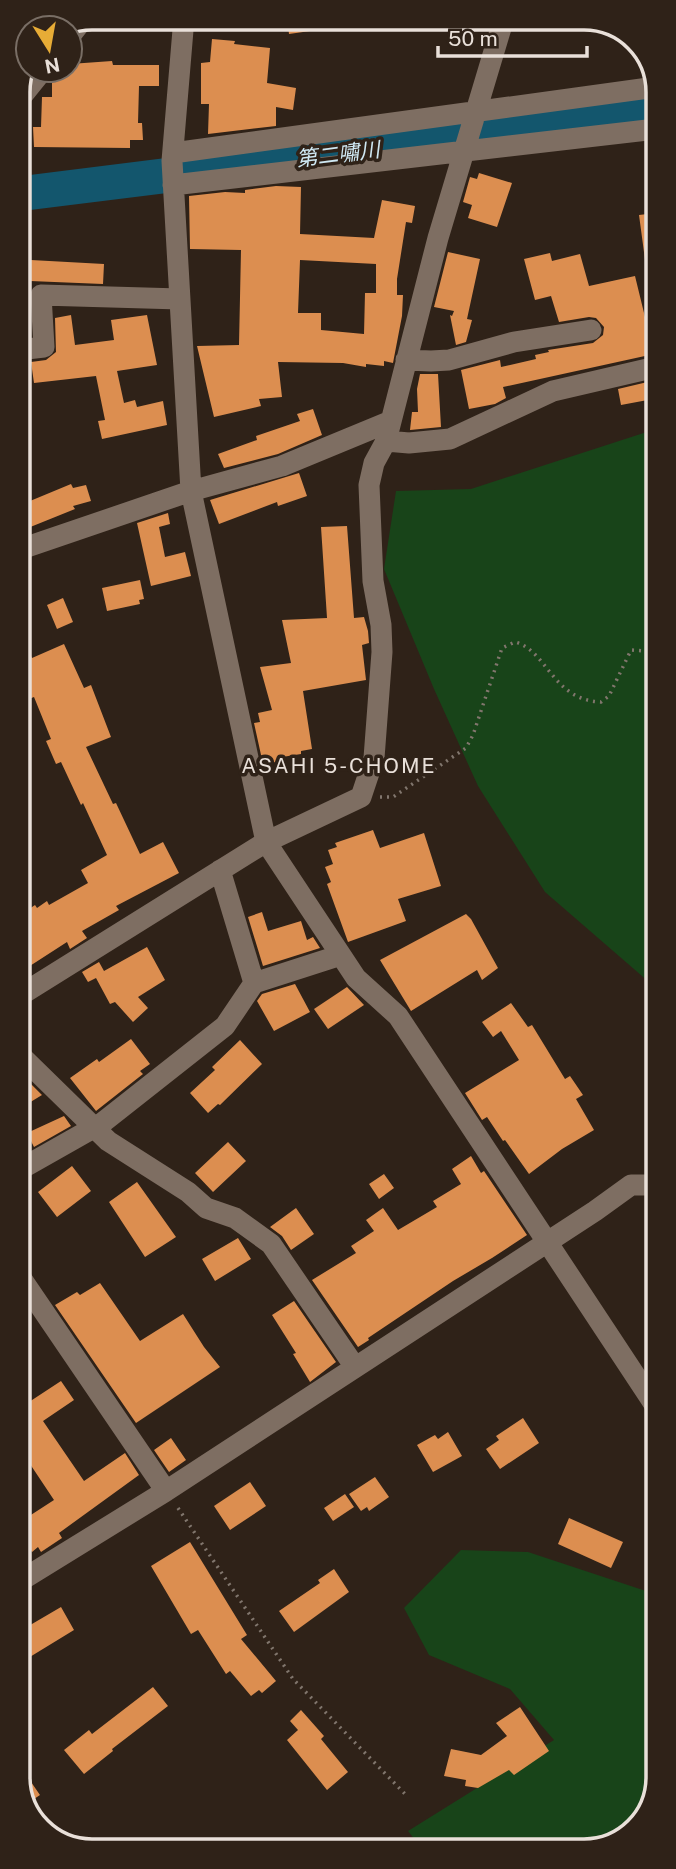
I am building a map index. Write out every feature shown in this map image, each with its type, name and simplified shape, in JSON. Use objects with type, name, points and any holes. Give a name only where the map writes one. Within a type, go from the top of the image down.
[{"type":"street","points":[[183,30],[173,185],[191,491],[266,842],[356,978],[398,1016],[646,1392]]},
{"type":"street","points":[[30,989],[266,842],[361,797],[374,758],[382,652],[381,625],[373,581],[369,485],[374,464],[388,431],[438,238],[500,30]]},
{"type":"street","points":[[173,157],[474,116],[646,89]]},
{"type":"street","points":[[173,185],[465,147],[646,130]]},
{"type":"street","points":[[30,349],[44,347],[41,295],[180,299]]},
{"type":"street","points":[[406,360],[449,360],[514,342],[591,330]]},
{"type":"street","points":[[30,546],[191,491],[282,467],[388,431],[409,443],[450,439],[553,391],[646,369]]},
{"type":"street","points":[[220,870],[254,983]]},
{"type":"street","points":[[30,1164],[96,1127],[225,1026],[254,983],[341,956]]},
{"type":"street","points":[[30,1064],[108,1141],[188,1192],[206,1208],[235,1218],[271,1244],[355,1367]]},
{"type":"street","points":[[30,1575],[166,1491],[631,1185],[646,1185]]},
{"type":"street","points":[[30,1291],[166,1491]]},
{"type":"path","points":[[361,797],[393,797],[466,748],[473,735],[502,648],[515,642],[525,645],[560,685],[586,702],[601,702],[609,696],[631,650],[646,652]]},
{"type":"path","points":[[166,1491],[293,1679],[407,1796]]},
{"type":"green space","points":[[646,432],[646,979],[545,892],[478,786],[384,569],[396,491],[471,489]]},
{"type":"green space","points":[[461,1550],[528,1552],[646,1591],[646,1778],[643,1797],[634,1815],[619,1829],[593,1839],[414,1839],[408,1831],[554,1740],[510,1689],[429,1655],[404,1608]]},
{"type":"building","points":[[288,30],[317,30],[289,34]]},
{"type":"building","points":[[212,39],[270,48],[267,83],[296,88],[293,110],[276,107],[276,126],[208,134],[209,104],[201,104],[201,63],[210,62]]},
{"type":"building","points":[[112,61],[113,65],[159,65],[159,86],[139,86],[138,123],[142,123],[143,140],[130,140],[130,148],[34,147],[33,127],[41,127],[42,97],[52,97],[52,84],[84,84],[84,63]]},
{"type":"building","points":[[479,173],[512,183],[497,227],[468,218],[472,205],[463,202],[470,177],[477,179]]},
{"type":"building","points":[[276,186],[301,187],[300,234],[374,238],[382,200],[415,206],[412,223],[406,222],[397,279],[397,295],[403,295],[402,316],[393,363],[384,361],[384,366],[366,364],[366,367],[343,363],[278,362],[282,397],[259,399],[261,406],[214,417],[197,346],[239,345],[241,250],[190,249],[189,196],[245,193],[245,190]],"holes":[[[300,260],[376,264],[376,293],[365,293],[364,334],[321,330],[321,313],[298,313]]]},
{"type":"building","points":[[646,214],[646,267],[639,215]]},
{"type":"building","points":[[448,252],[480,259],[467,319],[472,320],[466,342],[456,345],[450,315],[452,316],[454,311],[434,307]]},
{"type":"building","points":[[550,253],[552,261],[580,254],[589,286],[635,276],[646,321],[646,356],[503,387],[506,398],[495,404],[469,409],[461,370],[500,360],[501,367],[536,359],[535,355],[549,352],[548,350],[593,343],[603,335],[604,327],[596,318],[559,322],[551,296],[535,300],[524,259]]},
{"type":"building","points":[[31,260],[104,264],[103,284],[30,281]]},
{"type":"building","points":[[71,315],[75,345],[114,340],[111,320],[147,315],[157,365],[117,371],[124,403],[135,400],[137,407],[163,401],[167,425],[102,439],[98,421],[105,420],[96,376],[34,383],[31,362],[46,360],[56,352],[55,318]]},
{"type":"building","points":[[420,374],[438,374],[441,427],[410,430],[412,412],[418,412],[417,389]]},
{"type":"building","points":[[646,382],[646,400],[621,405],[618,389]]},
{"type":"building","points":[[313,409],[322,435],[278,454],[224,468],[218,454],[257,440],[256,436],[300,421],[297,414]]},
{"type":"building","points":[[299,473],[307,496],[278,506],[277,502],[219,524],[210,500]]},
{"type":"building","points":[[71,484],[73,488],[86,485],[91,501],[73,506],[75,509],[30,527],[30,501]]},
{"type":"building","points":[[168,513],[170,524],[159,527],[165,557],[185,552],[191,576],[151,586],[137,523]]},
{"type":"building","points":[[347,526],[354,618],[364,617],[368,631],[369,643],[362,645],[366,680],[303,691],[312,749],[282,757],[283,761],[263,764],[254,723],[260,722],[258,713],[272,710],[260,667],[291,663],[282,620],[327,618],[321,527]]},
{"type":"building","points":[[140,580],[144,599],[139,600],[140,604],[107,611],[102,588]]},
{"type":"building","points":[[63,598],[73,622],[57,629],[47,605]]},
{"type":"building","points":[[64,644],[84,688],[91,685],[111,737],[86,747],[113,804],[116,803],[140,854],[163,842],[179,873],[116,906],[119,910],[82,931],[87,938],[70,949],[67,942],[30,966],[30,908],[35,905],[37,908],[47,901],[49,905],[88,883],[81,870],[107,855],[61,762],[56,764],[46,741],[51,739],[34,697],[30,699],[30,654],[32,658]]},
{"type":"building","points":[[373,830],[380,848],[424,833],[441,886],[398,899],[406,921],[348,942],[327,884],[331,882],[325,867],[333,864],[328,850],[337,847],[335,843]]},
{"type":"building","points":[[262,912],[268,931],[301,921],[307,940],[313,937],[320,948],[263,966],[248,917]]},
{"type":"building","points":[[466,914],[498,968],[482,980],[477,970],[411,1011],[380,960]]},
{"type":"building","points":[[147,947],[165,980],[138,997],[148,1008],[133,1022],[115,1002],[110,1004],[96,978],[88,982],[82,972],[99,962],[104,971]]},
{"type":"building","points":[[295,984],[310,1012],[274,1031],[257,1001],[262,994]]},
{"type":"building","points":[[347,987],[364,1005],[328,1029],[314,1009]]},
{"type":"building","points":[[511,1003],[528,1027],[532,1025],[565,1079],[570,1076],[583,1095],[576,1099],[594,1130],[562,1149],[529,1174],[487,1117],[482,1120],[465,1093],[519,1060],[501,1031],[493,1037],[482,1022]]},
{"type":"building","points":[[131,1039],[150,1064],[140,1071],[143,1074],[96,1111],[70,1078],[97,1059],[99,1062]]},
{"type":"building","points":[[240,1040],[262,1064],[220,1105],[208,1113],[190,1093],[215,1070],[212,1067]]},
{"type":"building","points":[[30,1083],[42,1095],[30,1102]]},
{"type":"building","points":[[64,1116],[71,1126],[34,1147],[30,1132]]},
{"type":"building","points":[[228,1142],[246,1161],[213,1192],[195,1173]]},
{"type":"building","points":[[471,1156],[527,1235],[453,1281],[358,1347],[312,1280],[356,1253],[351,1246],[374,1231],[366,1220],[383,1208],[398,1230],[437,1207],[433,1201],[461,1184],[452,1169]]},
{"type":"building","points":[[72,1166],[91,1191],[57,1217],[38,1192]]},
{"type":"building","points":[[384,1174],[394,1188],[379,1199],[369,1184]]},
{"type":"building","points":[[137,1182],[176,1237],[145,1257],[109,1202]]},
{"type":"building","points":[[296,1208],[314,1234],[291,1250],[282,1236],[270,1227]]},
{"type":"building","points":[[238,1238],[251,1259],[215,1281],[202,1259]]},
{"type":"building","points":[[100,1283],[140,1341],[183,1314],[220,1367],[136,1423],[55,1305]]},
{"type":"building","points":[[294,1301],[336,1362],[310,1382],[293,1354],[296,1353],[272,1315]]},
{"type":"building","points":[[61,1381],[74,1400],[43,1421],[84,1481],[125,1453],[139,1475],[59,1533],[62,1538],[41,1552],[38,1547],[32,1552],[30,1549],[30,1516],[54,1500],[30,1464],[30,1401]]},
{"type":"building","points":[[523,1418],[539,1443],[500,1469],[486,1449],[499,1440],[496,1436]]},
{"type":"building","points":[[448,1432],[462,1456],[433,1472],[417,1445],[435,1435],[438,1439]]},
{"type":"building","points":[[171,1438],[186,1460],[169,1472],[154,1450]]},
{"type":"building","points":[[375,1477],[389,1497],[369,1511],[367,1507],[361,1511],[349,1494]]},
{"type":"building","points":[[250,1482],[266,1506],[230,1530],[214,1506]]},
{"type":"building","points":[[345,1494],[354,1507],[333,1521],[324,1508]]},
{"type":"building","points":[[569,1518],[623,1542],[611,1568],[558,1544]]},
{"type":"building","points":[[190,1542],[247,1635],[241,1639],[276,1681],[262,1693],[259,1690],[251,1696],[230,1671],[226,1674],[198,1630],[191,1634],[151,1566]]},
{"type":"building","points":[[334,1569],[349,1592],[294,1632],[279,1611],[320,1583],[318,1580]]},
{"type":"building","points":[[61,1607],[74,1630],[30,1657],[30,1625]]},
{"type":"building","points":[[153,1687],[168,1706],[84,1774],[64,1750],[89,1730],[92,1734]]},
{"type":"building","points":[[520,1707],[549,1751],[514,1775],[509,1770],[478,1788],[465,1786],[466,1780],[444,1776],[451,1749],[481,1755],[507,1736],[496,1723]]},
{"type":"building","points":[[301,1710],[324,1736],[321,1739],[348,1772],[327,1790],[287,1740],[298,1730],[290,1721]]},
{"type":"building","points":[[30,1780],[40,1795],[34,1799]]},
{"type":"waterway","name":"第二嘯川","points":[[30,193],[388,148],[465,128],[646,106]]},
{"type":"district","name":"ASAHI 5-CHOME","points":[[339,765]]}]
